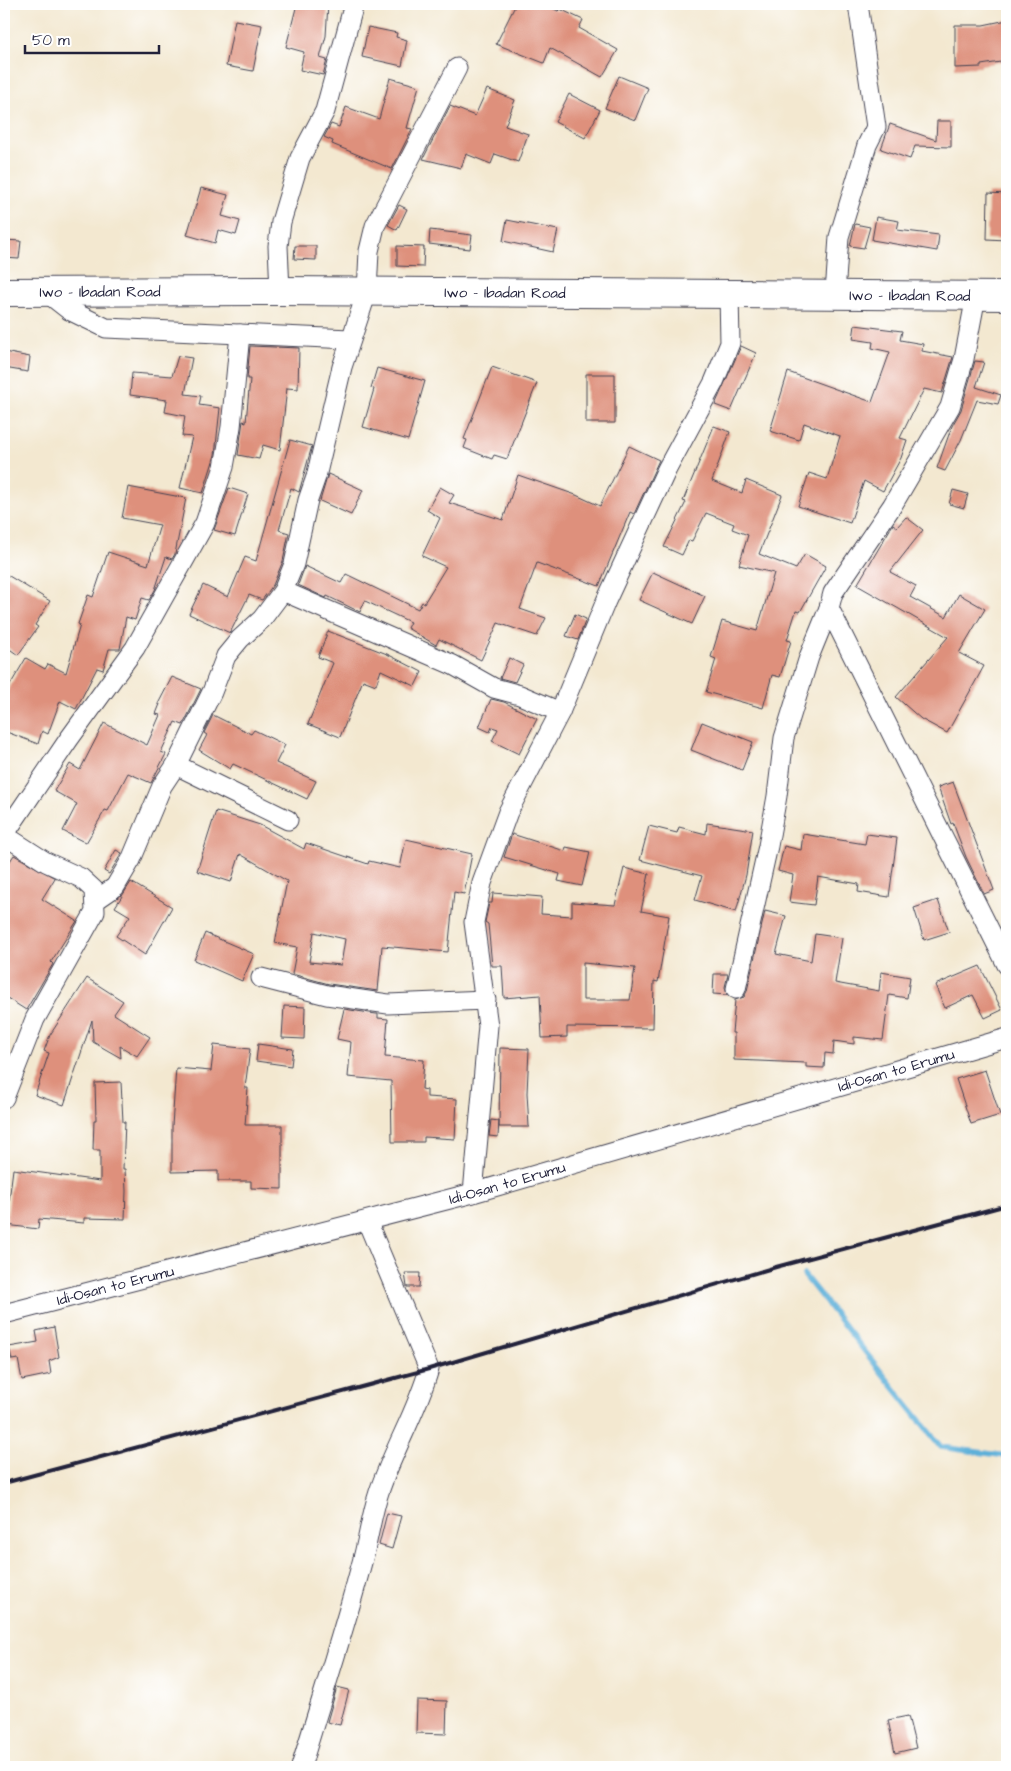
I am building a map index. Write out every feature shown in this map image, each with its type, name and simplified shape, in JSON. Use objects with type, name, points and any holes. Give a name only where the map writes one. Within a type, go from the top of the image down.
[{"type":"main road","name":"Iwo - Ibadan Road","points":[[4,292],[280,291],[1007,296]]},
{"type":"street","points":[[280,291],[278,246],[281,222],[300,158],[328,104],[354,4]]},
{"type":"street","points":[[835,294],[839,237],[867,145],[876,126],[858,4]]},
{"type":"street","points":[[96,900],[115,887],[131,860],[162,786],[176,765],[220,674],[226,656],[240,639],[262,619],[283,591],[294,564],[308,500],[316,477],[350,339],[367,292],[369,251],[375,226],[457,68]]},
{"type":"street","points":[[46,292],[69,310],[106,328],[350,339]]},
{"type":"street","points":[[473,1193],[477,1133],[487,1060],[488,1026],[474,922],[482,883],[508,812],[560,712],[606,601],[667,469],[714,382],[730,343],[730,294]]},
{"type":"street","points":[[736,989],[770,838],[784,738],[809,657],[829,608],[833,593],[892,506],[950,407],[964,359],[976,296]]},
{"type":"street","points":[[4,1098],[35,1019],[95,912],[96,900],[94,890],[81,878],[46,862],[4,835],[68,739],[135,648],[205,523],[224,467],[231,427],[240,334]]},
{"type":"street","points":[[283,591],[453,665],[494,688],[520,695],[560,712]]},
{"type":"street","points":[[829,608],[919,784],[1007,965]]},
{"type":"street","points":[[176,765],[288,820]]},
{"type":"street","points":[[261,978],[327,995],[388,1004],[486,1000]]},
{"type":"street","name":"Idi-Osan to Erumu","points":[[4,1314],[473,1193],[1007,1038]]},
{"type":"street","points":[[302,1767],[361,1566],[378,1494],[390,1461],[403,1438],[424,1389],[429,1369],[367,1221]]},
{"type":"building","points":[[297,4],[328,4],[326,36],[320,58],[327,60],[323,75],[300,70],[304,52],[286,47]]},
{"type":"building","points":[[516,4],[544,4],[583,20],[579,28],[618,50],[602,77],[550,48],[544,63],[496,44]]},
{"type":"building","points":[[235,20],[262,25],[253,71],[226,66]]},
{"type":"building","points":[[1007,20],[1007,61],[981,65],[981,67],[955,68],[955,25],[983,25]]},
{"type":"building","points":[[368,27],[397,33],[396,37],[407,40],[402,66],[362,57]]},
{"type":"building","points":[[619,76],[648,88],[635,120],[605,108]]},
{"type":"building","points":[[390,78],[419,86],[407,128],[412,129],[392,169],[332,144],[333,141],[324,137],[331,124],[339,127],[346,107],[379,119]]},
{"type":"building","points":[[487,89],[515,100],[505,126],[528,134],[518,162],[495,154],[491,164],[466,154],[461,168],[423,159],[450,106],[475,116]]},
{"type":"building","points":[[569,94],[600,110],[585,138],[555,122]]},
{"type":"building","points":[[937,121],[951,121],[951,147],[915,146],[910,159],[881,149],[890,124],[936,140]]},
{"type":"building","points":[[201,188],[228,195],[222,216],[240,221],[236,235],[218,230],[215,243],[187,235]]},
{"type":"building","points":[[988,193],[1007,194],[1006,240],[987,239]]},
{"type":"building","points":[[399,205],[407,209],[397,230],[388,225]]},
{"type":"building","points":[[876,217],[899,221],[897,230],[939,235],[937,251],[872,240]]},
{"type":"building","points":[[507,220],[558,230],[553,252],[503,241]]},
{"type":"building","points":[[855,224],[870,227],[864,248],[850,246]]},
{"type":"building","points":[[430,230],[472,235],[470,249],[429,244]]},
{"type":"building","points":[[4,240],[21,241],[19,259],[4,258]]},
{"type":"building","points":[[295,246],[316,246],[316,260],[294,259]]},
{"type":"building","points":[[397,246],[424,247],[423,267],[397,266]]},
{"type":"building","points":[[855,325],[902,331],[900,340],[923,344],[922,351],[953,357],[942,393],[924,389],[900,438],[907,440],[901,458],[883,491],[864,481],[850,523],[798,506],[809,473],[827,479],[840,436],[804,423],[799,440],[770,431],[788,372],[872,402],[890,352],[872,348],[873,342],[853,339]]},
{"type":"building","points":[[250,346],[299,348],[298,389],[287,388],[280,450],[263,445],[259,459],[238,455],[243,421],[246,422],[250,379],[247,379]]},
{"type":"building","points":[[741,346],[756,353],[731,411],[715,405]]},
{"type":"building","points":[[4,352],[30,357],[28,372],[4,368]]},
{"type":"building","points":[[178,356],[192,358],[185,394],[201,396],[199,405],[220,408],[215,455],[203,493],[180,488],[192,437],[182,436],[185,416],[165,412],[167,400],[130,395],[132,373],[172,376]]},
{"type":"building","points":[[975,361],[984,362],[976,387],[1001,395],[998,404],[977,400],[961,440],[945,471],[937,468],[952,426],[961,410]]},
{"type":"building","points":[[492,367],[537,383],[507,459],[494,455],[492,459],[464,448],[467,440],[464,439]]},
{"type":"building","points":[[377,368],[425,381],[408,440],[363,427],[374,389],[371,388]]},
{"type":"building","points":[[586,374],[615,374],[615,423],[586,423]]},
{"type":"building","points":[[714,426],[730,432],[712,481],[742,493],[746,480],[782,495],[759,554],[796,569],[805,554],[826,566],[800,612],[796,611],[787,640],[791,641],[780,677],[772,675],[763,708],[706,692],[716,659],[711,657],[722,621],[757,631],[774,573],[739,565],[748,535],[732,529],[734,524],[706,513],[692,541],[689,540],[682,555],[664,547],[686,502],[683,501]]},
{"type":"building","points":[[290,440],[312,446],[299,492],[291,488],[279,530],[289,533],[283,561],[273,585],[262,600],[249,595],[230,633],[189,614],[203,585],[228,597],[245,557],[256,561]]},
{"type":"building","points":[[629,446],[659,460],[634,514],[630,512],[599,586],[537,563],[520,609],[546,618],[537,636],[498,623],[481,660],[439,639],[436,645],[407,628],[410,622],[365,601],[360,612],[298,585],[305,566],[341,583],[346,574],[418,609],[422,602],[424,603],[446,567],[422,556],[440,518],[427,510],[440,487],[454,495],[449,503],[503,520],[518,475],[576,495],[600,506]]},
{"type":"building","points":[[328,474],[363,490],[351,515],[320,501]]},
{"type":"building","points":[[128,487],[186,498],[175,554],[172,559],[166,557],[155,590],[149,600],[142,598],[135,620],[126,617],[120,649],[109,649],[103,670],[97,668],[76,709],[60,701],[48,734],[42,731],[38,744],[4,731],[4,702],[9,687],[26,658],[45,669],[48,664],[66,673],[80,625],[78,624],[88,595],[93,597],[108,552],[148,565],[160,525],[122,518]]},
{"type":"building","points":[[229,488],[248,494],[235,536],[214,530]]},
{"type":"building","points":[[953,490],[968,494],[964,508],[949,504]]},
{"type":"building","points":[[906,517],[923,530],[890,572],[916,586],[910,597],[946,617],[959,594],[985,609],[959,653],[984,666],[947,733],[921,719],[896,697],[948,637],[857,585],[893,524],[897,527]]},
{"type":"building","points":[[653,572],[705,596],[692,624],[639,600]]},
{"type":"building","points":[[4,573],[50,601],[35,625],[38,627],[18,655],[4,645]]},
{"type":"building","points":[[575,614],[586,619],[578,640],[566,636]]},
{"type":"building","points":[[328,631],[387,654],[422,672],[415,686],[381,670],[376,685],[363,680],[340,737],[308,724],[333,663],[318,657]]},
{"type":"building","points":[[509,658],[523,665],[515,682],[500,678]]},
{"type":"building","points":[[172,677],[201,689],[183,725],[175,722],[161,752],[166,754],[151,783],[128,773],[108,811],[105,810],[86,843],[63,831],[77,804],[54,791],[70,764],[80,770],[104,723],[147,745],[160,715],[156,714],[160,704],[158,704]]},
{"type":"building","points":[[491,699],[504,702],[537,719],[519,754],[492,741],[498,729],[492,727],[490,732],[479,727]]},
{"type":"building","points":[[213,715],[251,734],[254,730],[285,745],[276,763],[316,781],[307,799],[233,764],[230,769],[199,750],[207,735],[204,733]]},
{"type":"building","points":[[702,722],[753,742],[742,770],[691,750]]},
{"type":"building","points":[[953,782],[994,890],[984,894],[966,857],[953,823],[951,824],[938,787]]},
{"type":"building","points":[[216,811],[260,825],[304,849],[306,843],[368,864],[369,861],[400,868],[406,839],[472,854],[464,894],[454,892],[448,952],[382,946],[378,991],[329,984],[292,974],[297,947],[275,943],[287,881],[240,854],[231,882],[197,871]],"holes":[[[314,932],[345,939],[341,965],[309,962]]]},
{"type":"building","points":[[707,823],[753,830],[746,875],[736,912],[695,900],[702,876],[640,860],[649,826],[677,833],[679,827],[706,834]]},
{"type":"building","points":[[512,834],[565,851],[566,847],[590,852],[582,886],[558,881],[560,874],[504,857]]},
{"type":"building","points":[[803,834],[865,844],[867,834],[897,838],[889,897],[858,892],[859,884],[818,877],[814,905],[789,902],[793,875],[778,871],[784,846],[801,850]]},
{"type":"building","points":[[116,850],[122,853],[109,874],[104,871]]},
{"type":"building","points":[[14,855],[55,878],[42,899],[77,921],[51,962],[53,964],[26,1010],[4,996],[4,858],[10,861]]},
{"type":"building","points":[[624,868],[649,874],[641,911],[669,916],[658,982],[654,981],[653,1028],[567,1027],[567,1037],[542,1038],[540,995],[504,998],[502,966],[492,966],[488,924],[485,922],[489,903],[492,903],[493,893],[542,897],[541,914],[572,916],[572,902],[615,905]],"holes":[[[583,963],[635,968],[630,1000],[583,1000]]]},
{"type":"building","points":[[131,882],[172,907],[145,955],[116,936],[130,916],[115,907]]},
{"type":"building","points":[[938,900],[949,932],[924,940],[914,908]]},
{"type":"building","points":[[765,911],[786,916],[776,954],[811,961],[815,934],[842,938],[835,983],[879,991],[881,972],[910,977],[907,998],[889,995],[883,1040],[854,1037],[854,1044],[834,1041],[833,1054],[825,1053],[824,1068],[806,1067],[806,1063],[734,1060],[734,1033],[732,1033],[735,1000],[744,997],[747,991]]},
{"type":"building","points":[[205,933],[254,954],[242,981],[194,960]]},
{"type":"building","points":[[980,966],[1002,1010],[985,1018],[973,995],[945,1008],[935,985]]},
{"type":"building","points":[[714,974],[728,974],[725,987],[727,995],[713,994]]},
{"type":"building","points":[[87,978],[123,1001],[114,1014],[150,1037],[137,1056],[120,1046],[121,1058],[93,1042],[92,1020],[64,1105],[35,1095],[49,1053],[44,1051],[50,1035]]},
{"type":"building","points":[[284,1006],[305,1007],[304,1039],[282,1038]]},
{"type":"building","points":[[344,1009],[378,1014],[378,1018],[388,1019],[385,1057],[424,1060],[422,1089],[427,1090],[427,1097],[457,1099],[455,1139],[424,1137],[424,1142],[392,1142],[391,1081],[348,1077],[351,1042],[337,1039]]},
{"type":"building","points":[[258,1044],[293,1049],[291,1066],[256,1061]]},
{"type":"building","points":[[214,1045],[250,1049],[245,1088],[248,1088],[245,1125],[282,1125],[282,1189],[251,1188],[251,1181],[218,1181],[218,1171],[172,1172],[172,1126],[176,1068],[211,1071]]},
{"type":"building","points":[[500,1048],[529,1049],[527,1093],[529,1127],[499,1127]]},
{"type":"building","points":[[985,1070],[1000,1115],[971,1124],[956,1079]]},
{"type":"building","points":[[121,1082],[123,1122],[125,1122],[123,1169],[125,1169],[126,1191],[125,1219],[84,1218],[84,1223],[39,1219],[38,1229],[6,1225],[13,1169],[100,1181],[100,1150],[93,1150],[94,1120],[96,1120],[95,1083]]},
{"type":"building","points":[[491,1120],[499,1121],[498,1137],[489,1136]]},
{"type":"building","points":[[405,1273],[420,1273],[419,1287],[407,1287]]},
{"type":"building","points":[[54,1327],[59,1357],[49,1361],[51,1374],[22,1380],[18,1359],[12,1360],[9,1347],[38,1342],[36,1331]]},
{"type":"building","points":[[387,1513],[401,1516],[392,1549],[379,1545]]},
{"type":"building","points":[[337,1687],[349,1690],[340,1725],[327,1722]]},
{"type":"building","points":[[417,1700],[447,1701],[446,1734],[416,1733]]},
{"type":"building","points":[[908,1716],[916,1748],[895,1753],[888,1720]]},
{"type":"waterway","points":[[804,1275],[941,1447],[1007,1456]]},
{"type":"railway","points":[[4,1483],[429,1369],[776,1267],[1007,1205]]}]
